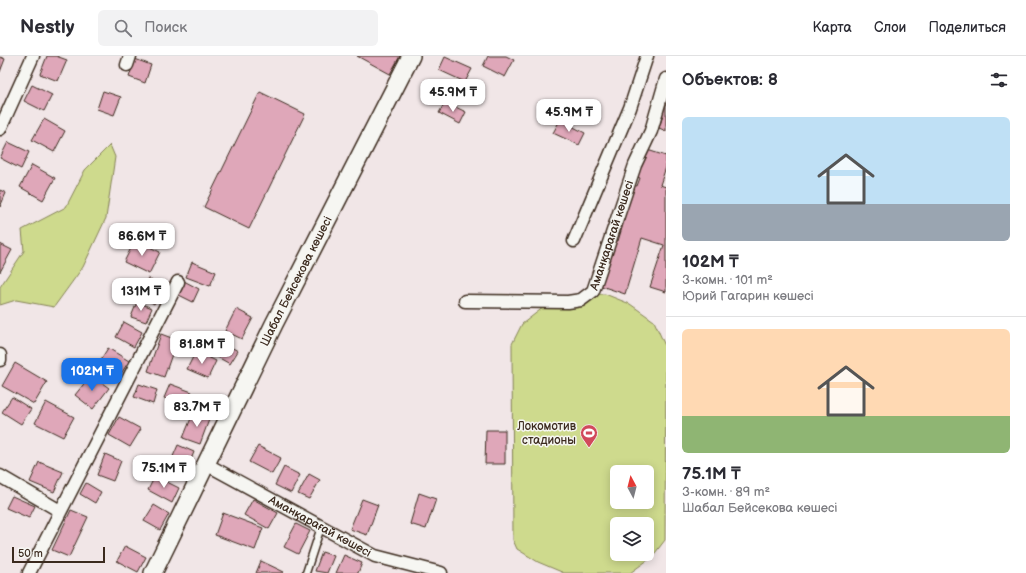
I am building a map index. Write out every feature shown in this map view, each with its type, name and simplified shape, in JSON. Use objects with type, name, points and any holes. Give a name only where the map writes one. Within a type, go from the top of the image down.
[{"type":"main road","name":"Шабал Бейсекова көшесі","points":[[153,573],[278,317],[411,56]]},
{"type":"street","points":[[0,129],[33,56]]},
{"type":"street","points":[[574,241],[630,108],[647,56]]},
{"type":"street","name":"Аманқарағай көшесі","points":[[465,301],[568,302],[580,300],[593,291],[635,165],[651,131],[666,79]]},
{"type":"street","points":[[28,573],[178,282]]},
{"type":"street","points":[[0,355],[0,360]]},
{"type":"street","name":"Аманқарағай көшесі","points":[[206,464],[375,556],[441,573]]},
{"type":"street","points":[[0,476],[60,511]]},
{"type":"lane","points":[[306,573],[321,527]]},
{"type":"green space","points":[[110,145],[115,157],[106,218],[83,267],[54,307],[16,300],[0,305],[0,287],[24,251],[22,230],[66,207],[85,170]]},
{"type":"green space","name":"Локомотив стадионы","points":[[605,294],[630,304],[654,321],[666,348],[665,540],[654,554],[654,517],[610,517],[610,561],[646,561],[630,573],[564,573],[538,562],[517,549],[513,540],[512,344],[522,324],[553,300],[570,295]]},
{"type":"building","points":[[47,56],[56,56],[67,60],[58,81],[40,74]]},
{"type":"building","points":[[357,56],[400,56],[390,74]]},
{"type":"building","points":[[488,56],[506,56],[514,60],[505,77],[483,66]]},
{"type":"building","points":[[0,57],[5,59],[0,72]]},
{"type":"building","points":[[445,57],[472,69],[465,82],[439,70]]},
{"type":"building","points":[[135,59],[151,65],[145,83],[129,77]]},
{"type":"building","points":[[666,80],[666,131],[659,128],[663,115],[655,113]]},
{"type":"building","points":[[32,85],[52,95],[44,111],[24,101]]},
{"type":"building","points":[[103,91],[121,97],[114,115],[97,109]]},
{"type":"building","points":[[260,92],[305,114],[249,229],[204,207]]},
{"type":"building","points":[[445,102],[466,112],[460,124],[439,113]]},
{"type":"building","points":[[44,119],[65,131],[54,152],[32,140]]},
{"type":"building","points":[[560,120],[585,133],[579,145],[553,133]]},
{"type":"building","points":[[8,142],[29,152],[21,169],[0,158]]},
{"type":"building","points":[[638,147],[666,156],[666,167],[660,185],[666,187],[666,292],[650,287],[664,245],[642,238],[625,294],[598,285],[613,239],[618,241],[625,218],[614,214],[624,183],[637,186],[640,178],[629,174]]},
{"type":"building","points":[[32,165],[55,178],[43,200],[20,187]]},
{"type":"building","points":[[0,190],[6,193],[0,207]]},
{"type":"building","points":[[135,240],[160,252],[149,274],[124,262]]},
{"type":"building","points":[[0,244],[12,250],[0,272]]},
{"type":"building","points":[[192,262],[216,272],[210,286],[186,277]]},
{"type":"building","points":[[148,278],[164,288],[154,304],[137,294]]},
{"type":"building","points":[[184,281],[199,289],[193,302],[177,294]]},
{"type":"building","points":[[137,302],[152,308],[146,322],[131,317]]},
{"type":"building","points":[[236,309],[253,318],[242,339],[225,331]]},
{"type":"building","points":[[124,322],[142,332],[134,347],[116,337]]},
{"type":"building","points":[[161,334],[177,340],[164,377],[148,371]]},
{"type":"building","points":[[213,337],[238,351],[230,364],[205,350]]},
{"type":"building","points":[[108,348],[129,361],[119,377],[98,364]]},
{"type":"building","points":[[196,351],[216,361],[208,378],[187,369]]},
{"type":"building","points":[[15,363],[47,382],[34,404],[2,386]]},
{"type":"building","points":[[91,375],[109,388],[93,409],[75,395]]},
{"type":"building","points":[[139,384],[157,390],[153,404],[134,397]]},
{"type":"building","points":[[170,384],[192,392],[185,407],[164,398]]},
{"type":"building","points":[[12,397],[31,409],[21,424],[2,412]]},
{"type":"building","points":[[46,402],[74,417],[63,437],[35,423]]},
{"type":"building","points":[[194,411],[210,417],[200,444],[183,438]]},
{"type":"building","points":[[119,417],[141,429],[130,447],[109,435]]},
{"type":"building","points":[[486,430],[505,430],[505,464],[485,464]]},
{"type":"building","points":[[178,445],[194,452],[185,475],[168,468]]},
{"type":"building","points":[[258,446],[281,458],[272,474],[249,462]]},
{"type":"building","points":[[105,454],[121,461],[113,481],[97,475]]},
{"type":"building","points":[[39,462],[63,472],[54,492],[30,482]]},
{"type":"building","points":[[284,467],[300,475],[291,493],[275,485]]},
{"type":"building","points":[[309,474],[320,480],[309,499],[298,494]]},
{"type":"building","points":[[155,476],[179,488],[172,503],[148,490]]},
{"type":"building","points":[[86,483],[101,492],[95,503],[80,494]]},
{"type":"building","points":[[419,493],[436,499],[426,529],[410,524]]},
{"type":"building","points":[[12,496],[35,506],[29,518],[6,508]]},
{"type":"building","points":[[253,499],[278,513],[269,529],[244,515]]},
{"type":"building","points":[[362,499],[378,505],[367,535],[350,529]]},
{"type":"building","points":[[154,505],[169,514],[160,530],[144,521]]},
{"type":"building","points":[[71,510],[88,517],[69,557],[52,550]]},
{"type":"building","points":[[223,513],[263,528],[255,550],[215,535]]},
{"type":"building","points":[[296,524],[310,531],[298,554],[284,547]]},
{"type":"building","points":[[125,546],[146,557],[138,572],[117,561]]},
{"type":"building","points":[[322,552],[334,556],[327,573],[315,571]]},
{"type":"building","points":[[344,555],[362,563],[358,573],[336,573]]},
{"type":"building","points":[[261,561],[284,572],[256,573]]},
{"type":"place","name":"Локомотив стадионы","points":[[589,448]]}]
